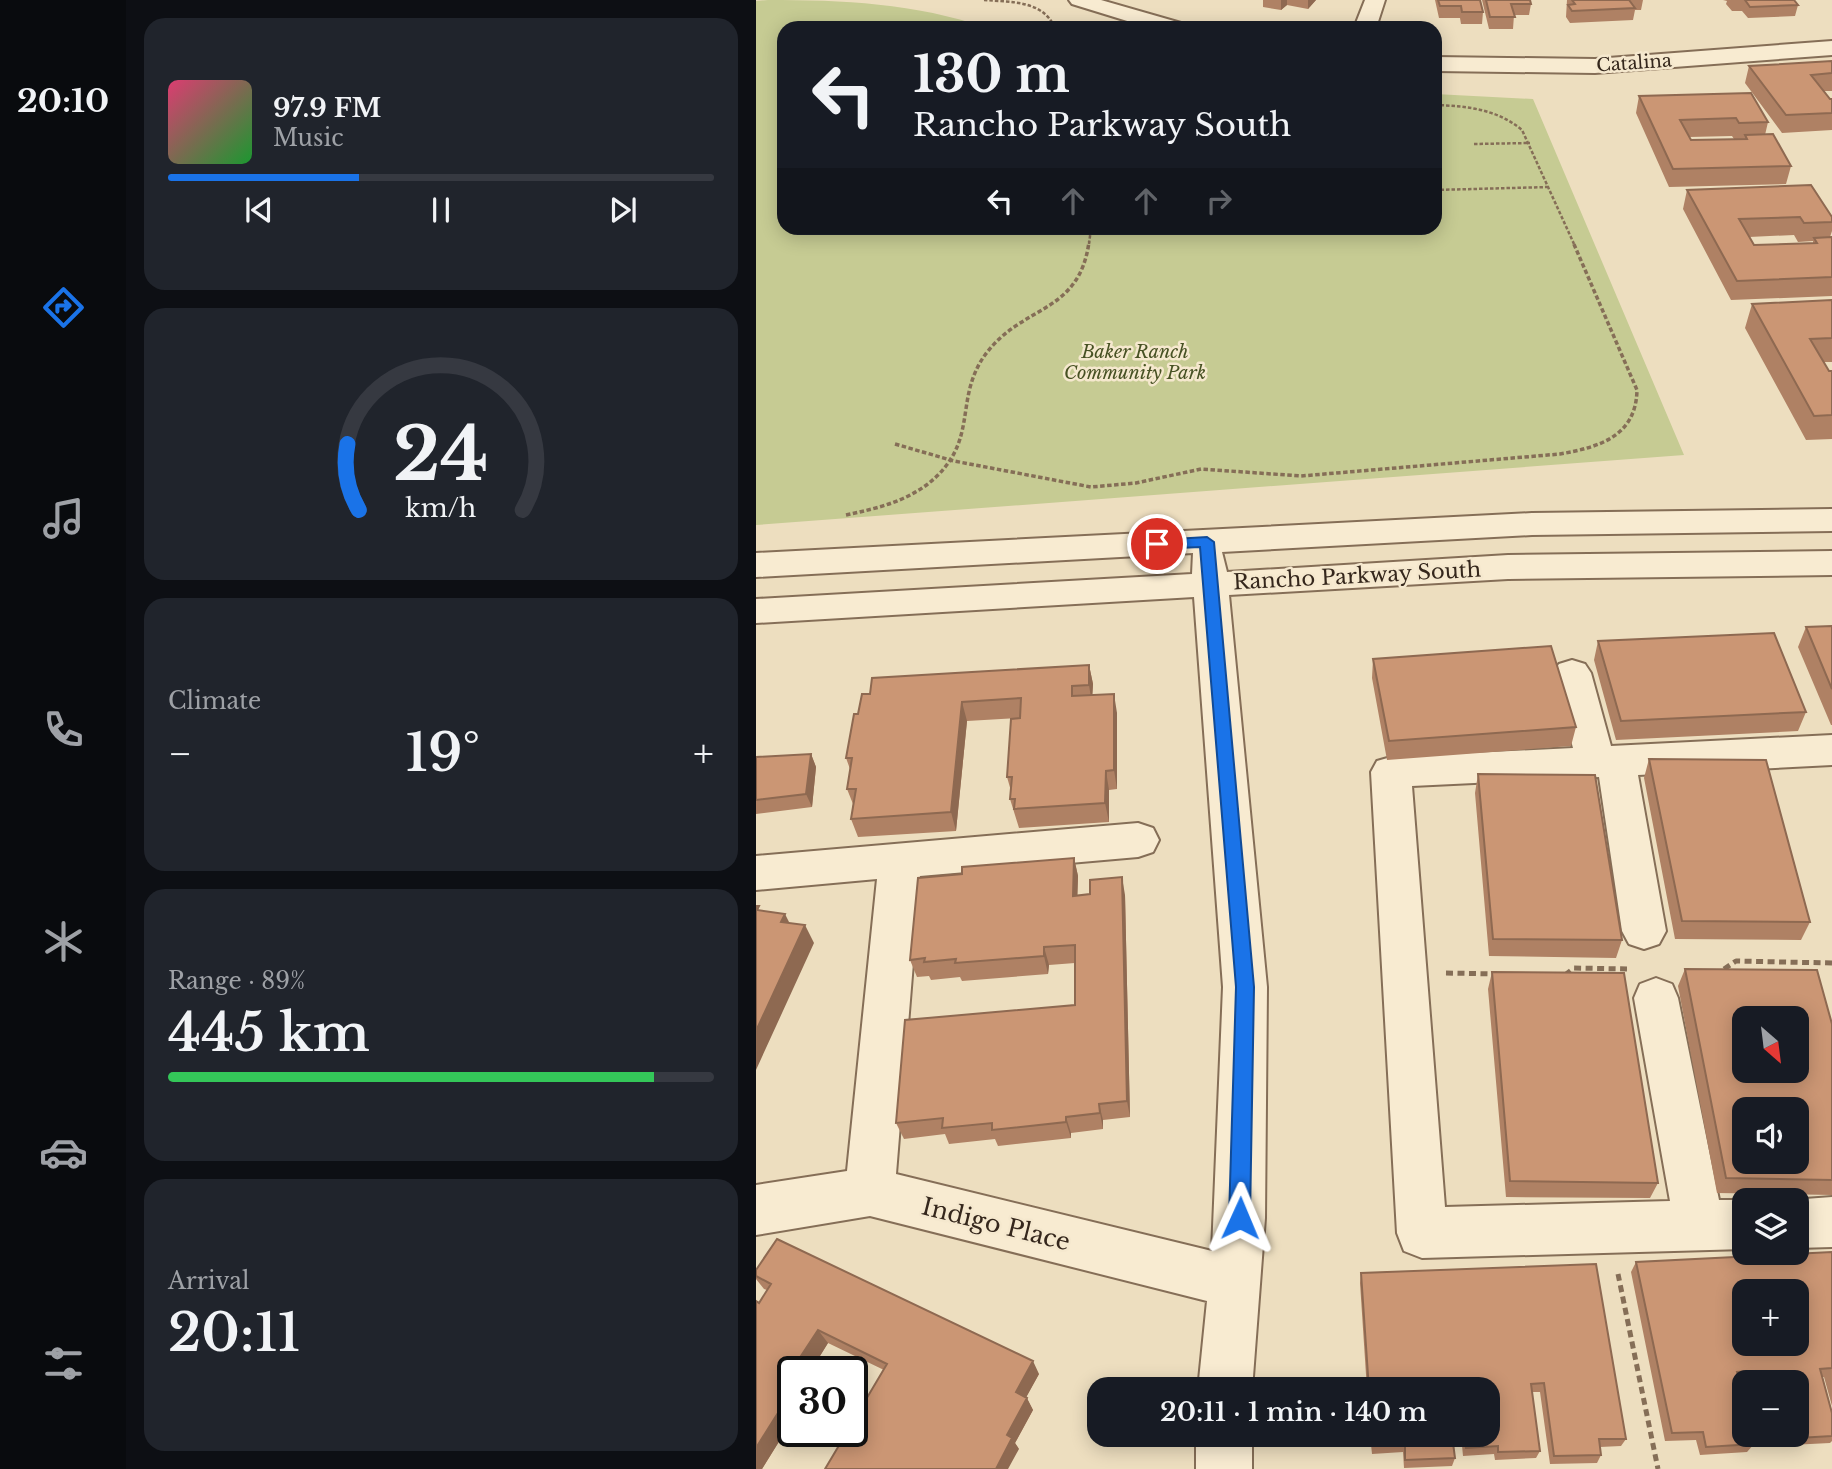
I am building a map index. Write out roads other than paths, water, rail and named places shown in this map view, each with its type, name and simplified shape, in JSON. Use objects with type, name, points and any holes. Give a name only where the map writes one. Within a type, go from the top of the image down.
[{"type":"street","points":[[1079,0],[1150,21]]},
{"type":"street","points":[[1368,21],[1375,0]]},
{"type":"street","name":"Catalina","points":[[1442,65],[1595,66],[1832,48]]},
{"type":"street","name":"Rancho Parkway South","points":[[756,611],[1208,563],[1532,524],[1832,520]]},
{"type":"street","name":"Rancho Parkway South","points":[[756,565],[1208,563],[1508,567],[1832,562]]},
{"type":"street","points":[[1208,563],[1245,987],[1240,1218],[1226,1377]]},
{"type":"street","points":[[1572,673],[1606,760],[1699,1225]]},
{"type":"street","points":[[1732,1224],[1422,1233],[1391,772],[1832,751]]},
{"type":"street","points":[[756,873],[1138,840]]},
{"type":"street","points":[[870,1192],[900,860]]},
{"type":"street","name":"Indigo Place","points":[[756,1210],[870,1192],[1234,1282]]},
{"type":"street","points":[[1809,1223],[1832,1222]]},
{"type":"street","points":[[1224,1447],[1224,1469]]},
{"type":"park label","name":"Baker Ranch Community Park","points":[[1135,362]]}]
